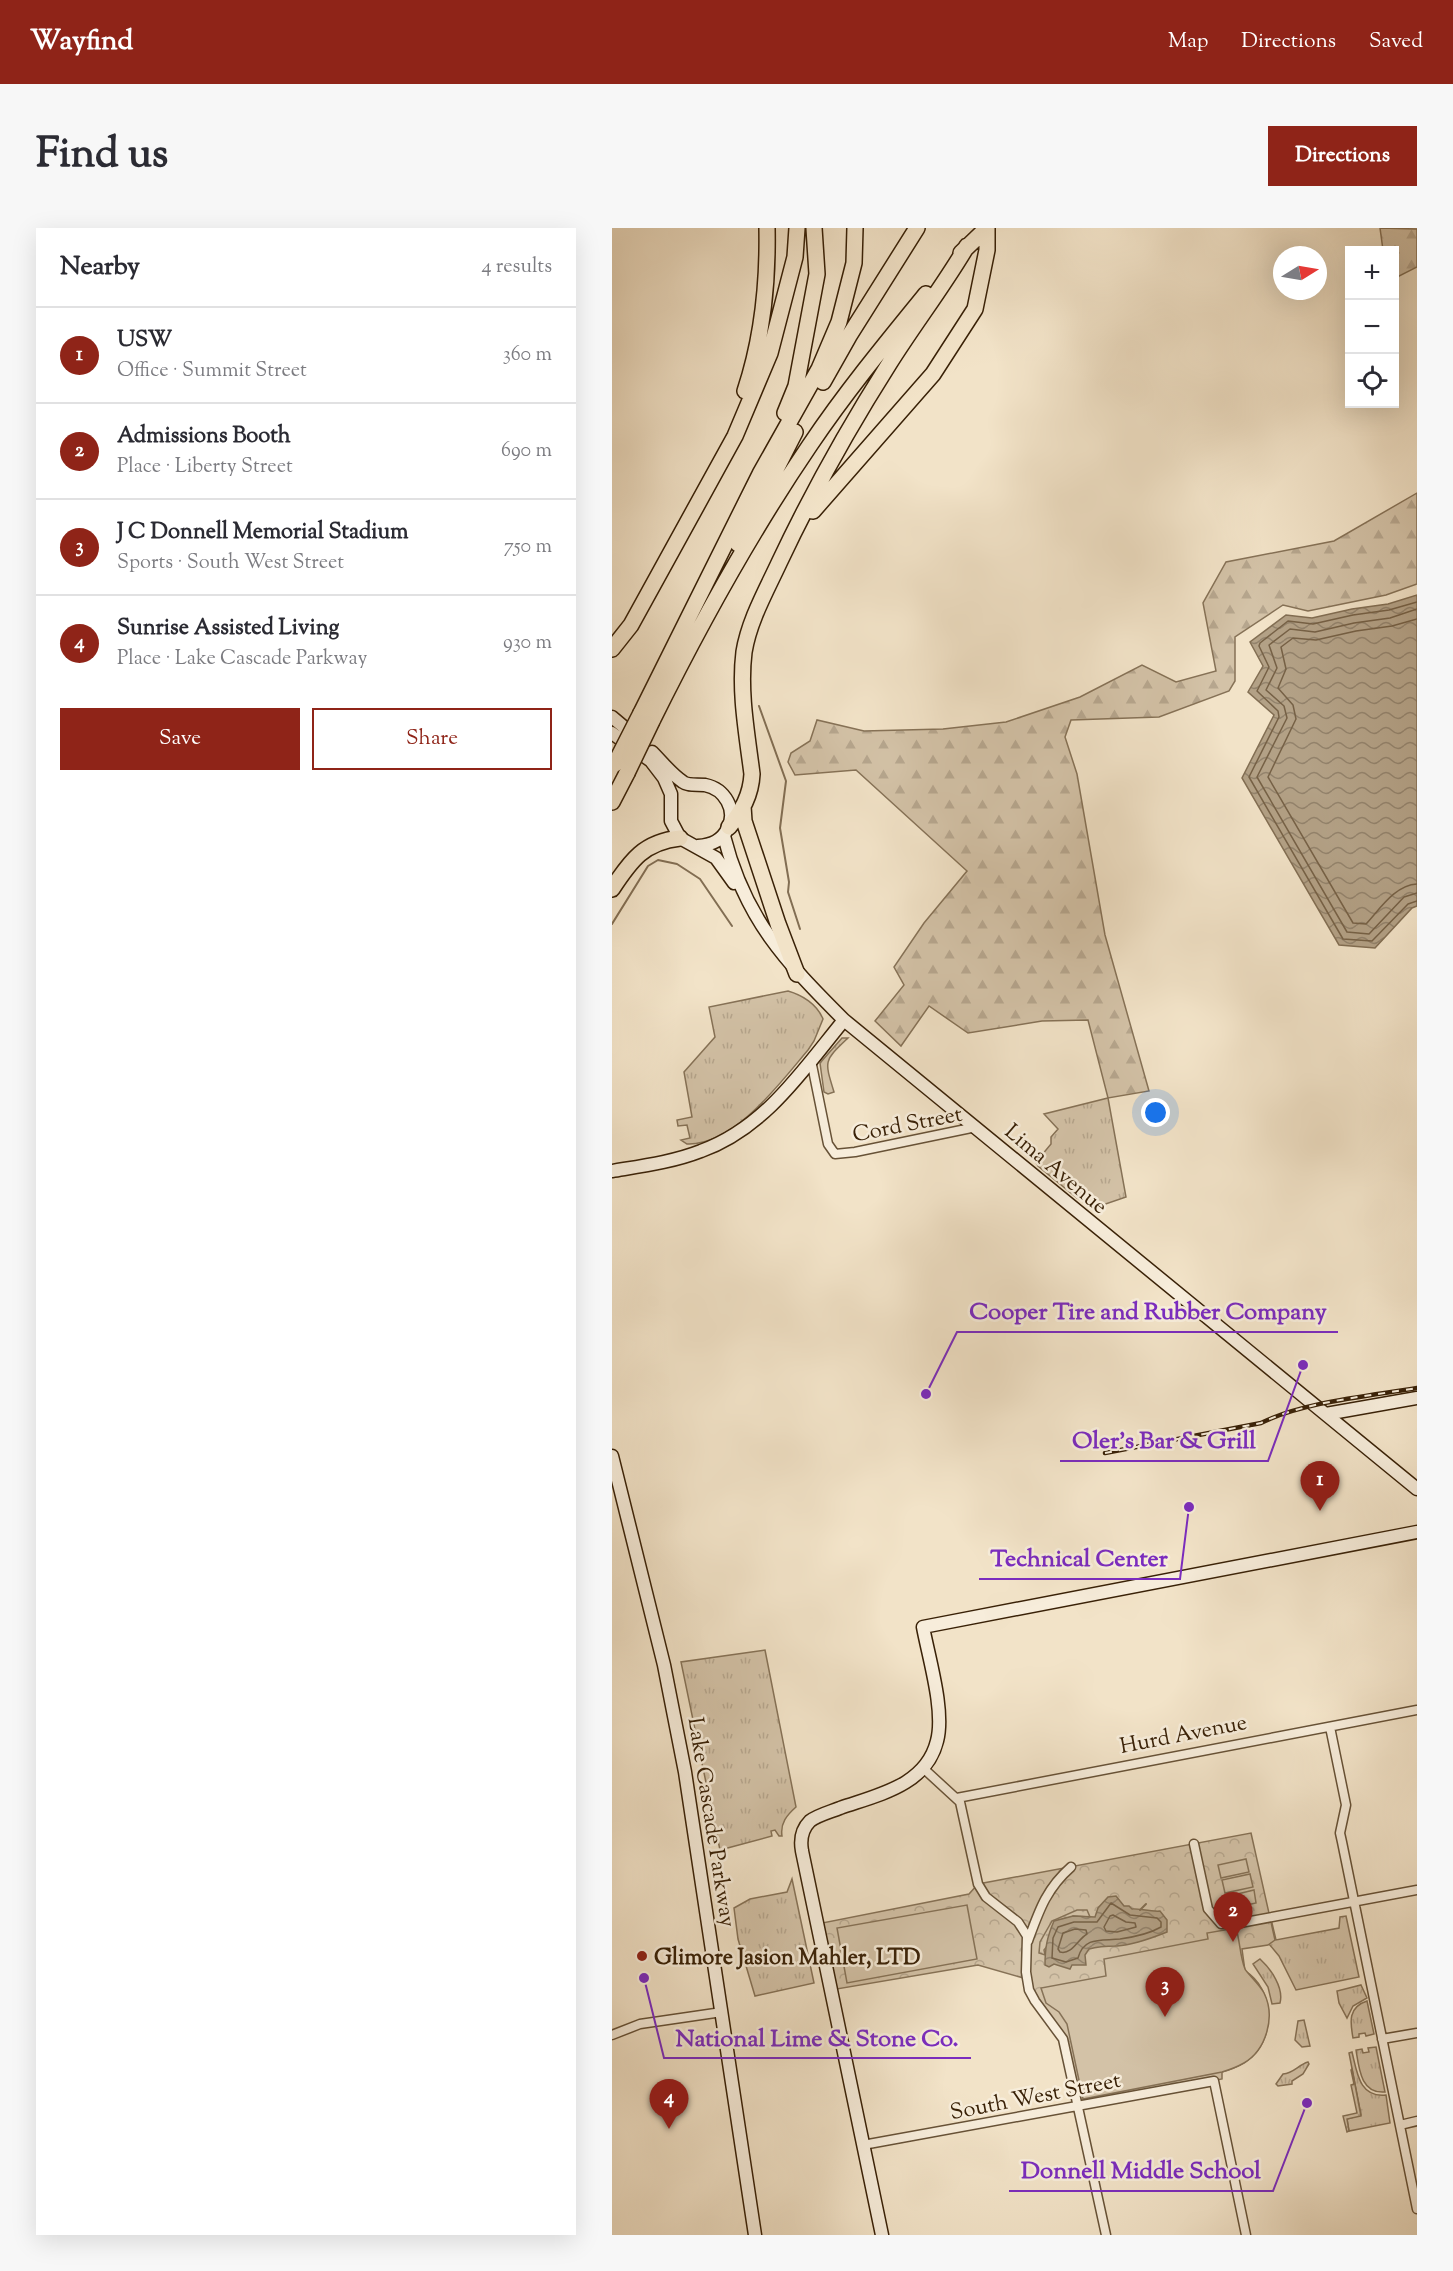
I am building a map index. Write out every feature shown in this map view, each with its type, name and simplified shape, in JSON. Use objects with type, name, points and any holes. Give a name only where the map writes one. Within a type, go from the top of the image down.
[{"type":"highway","points":[[715,471],[751,373],[768,274],[767,228]]},
{"type":"highway","points":[[612,649],[632,625],[735,436],[770,354],[795,257],[797,228]]},
{"type":"highway","points":[[647,717],[760,474],[796,386],[817,274],[814,228]]},
{"type":"highway","points":[[760,474],[819,369],[839,322],[854,263],[855,228]]},
{"type":"highway","points":[[699,626],[709,601],[792,436],[849,336],[916,228]]},
{"type":"highway","points":[[612,802],[618,770],[647,717],[699,626],[810,445],[875,357],[967,246],[987,228]]},
{"type":"highway","points":[[793,534],[933,374],[975,309],[987,250],[987,228]]},
{"type":"highway","points":[[727,831],[751,788],[752,774],[743,694],[745,650],[753,620],[793,534],[834,458],[889,363],[967,246]]},
{"type":"highway","points":[[743,806],[748,831],[797,974]]},
{"type":"highway","points":[[612,889],[627,866],[645,849],[652,844],[680,838]]},
{"type":"street","name":"Lima Avenue","points":[[612,717],[684,783],[707,785],[717,789],[725,796],[732,816],[727,831],[730,859],[743,892],[771,941],[797,974],[844,1020],[1417,1489]]},
{"type":"street","points":[[612,733],[651,761],[664,778],[671,794],[671,821],[680,838],[716,858],[743,892]]},
{"type":"street","points":[[698,846],[707,845],[727,831]]},
{"type":"street","points":[[612,1171],[686,1156],[724,1141],[747,1127],[767,1110],[844,1020]]},
{"type":"street","name":"Cord Street","points":[[811,1060],[828,1144],[835,1154],[976,1127]]},
{"type":"street","points":[[1326,1414],[1417,1398]]},
{"type":"street","name":"Lake Cascade Parkway","points":[[612,1455],[649,1600],[677,1729],[698,1844],[755,2235]]},
{"type":"street","points":[[882,2235],[801,1838],[810,1822],[821,1815],[900,1787],[923,1768],[932,1754],[940,1728],[938,1704],[923,1627],[1417,1532]]},
{"type":"street","name":"Hurd Avenue","points":[[957,1798],[1417,1710]]},
{"type":"street","points":[[1330,1727],[1345,1799],[1341,1833],[1417,2209]]},
{"type":"street","points":[[923,1768],[957,1798],[962,1806],[979,1886],[986,1897],[1022,1926],[1028,1942]]},
{"type":"street","points":[[1194,1844],[1208,1909],[1221,1924],[1240,1923],[1417,1890]]},
{"type":"street","points":[[1071,1867],[1055,1881],[1044,1898],[1028,1942],[1026,1972],[1029,1990],[1035,2001],[1063,2039],[1106,2235]]},
{"type":"street","points":[[612,2035],[640,2024],[722,2012]]},
{"type":"street","points":[[1382,2039],[1417,2033]]},
{"type":"street","name":"South West Street","points":[[863,2145],[1214,2081],[1246,2235]]},
{"type":"street","points":[[1400,2124],[1417,2121]]},
{"type":"green space","points":[[1380,228],[1417,229],[1417,267],[1399,276],[1399,246],[1382,246]]},
{"type":"green space","points":[[1417,493],[1417,584],[1386,595],[1308,611],[1283,605],[1235,637],[1235,681],[1229,691],[1159,717],[1071,720],[1065,737],[1077,774],[1105,935],[1149,1091],[1108,1098],[1088,1020],[1042,1021],[968,1033],[929,1006],[901,1046],[875,1021],[904,985],[894,967],[924,923],[967,871],[856,770],[795,775],[788,762],[791,753],[810,741],[817,720],[864,731],[943,729],[1006,722],[1080,697],[1142,665],[1176,682],[1216,671],[1203,603],[1226,562],[1334,541]]},
{"type":"green space","points":[[788,991],[808,1001],[823,1019],[808,1050],[770,1095],[739,1124],[705,1142],[687,1144],[681,1140],[690,1138],[687,1125],[678,1126],[677,1120],[692,1117],[684,1072],[715,1037],[709,1007]]},
{"type":"green space","points":[[842,1038],[848,1038],[828,1062],[834,1092],[828,1094],[824,1092],[820,1063]]},
{"type":"green space","points":[[1108,1098],[1126,1197],[1094,1208],[1077,1198],[1036,1162],[1051,1144],[1051,1137],[1058,1129],[1044,1114]]},
{"type":"green space","points":[[765,1650],[796,1807],[785,1820],[782,1836],[779,1836],[775,1830],[771,1831],[772,1836],[720,1850],[681,1662]]},
{"type":"green space","points":[[1251,1833],[1275,1940],[1268,1945],[1242,1949],[1245,1971],[1255,1979],[1266,2000],[1268,2024],[1260,2047],[1252,2057],[1222,2072],[1222,2079],[1078,2106],[1063,2039],[1035,2001],[1027,1979],[978,1965],[831,1990],[817,1924],[969,1894],[978,1884]]},
{"type":"green space","points":[[1246,1859],[1249,1872],[1221,1878],[1218,1865]]},
{"type":"green space","points":[[1250,1874],[1253,1887],[1225,1893],[1222,1880]]},
{"type":"green space","points":[[792,1879],[814,1983],[755,1996],[738,1939],[734,1908],[750,1899],[787,1892]]},
{"type":"green space","points":[[1254,1890],[1256,1903],[1228,1909],[1225,1897]]},
{"type":"green space","points":[[967,1905],[977,1959],[847,1983],[837,1928]]},
{"type":"green space","points":[[1077,1910],[1087,1910],[1090,1917],[1073,1916],[1044,1950],[1045,1955],[1039,1953],[1040,1942],[1052,1921]]},
{"type":"green space","points":[[1346,1916],[1359,1977],[1296,1990],[1279,1956],[1264,1938],[1272,1923],[1276,1940],[1339,1928],[1340,1917]]},
{"type":"green space","points":[[1236,1928],[1245,1969],[1264,1993],[1269,2012],[1267,2032],[1252,2057],[1222,2072],[1083,2099],[1067,2024],[1059,2012],[1046,2003],[1041,1988],[1106,1976],[1104,1959],[1208,1939],[1207,1933]]},
{"type":"green space","points":[[1260,1959],[1276,1979],[1281,1997],[1280,2003],[1272,2004],[1268,1987],[1253,1964]]},
{"type":"green space","points":[[1361,1985],[1367,1998],[1353,2006],[1347,2018],[1339,2003],[1337,1991]]},
{"type":"green space","points":[[1367,2001],[1374,2034],[1366,2036],[1365,2033],[1359,2034],[1359,2037],[1353,2038],[1351,2021],[1353,2011]]},
{"type":"green space","points":[[1304,2020],[1310,2046],[1302,2047],[1295,2040],[1298,2021]]},
{"type":"green space","points":[[1376,2047],[1385,2092],[1377,2092],[1366,2085],[1358,2065],[1356,2050],[1362,2049],[1363,2053],[1369,2052],[1368,2048]]},
{"type":"green space","points":[[1352,2052],[1358,2075],[1365,2088],[1377,2095],[1386,2095],[1390,2123],[1349,2131],[1347,2119],[1361,2115],[1349,2053]]},
{"type":"green space","points":[[1308,2062],[1303,2074],[1292,2081],[1292,2084],[1278,2086],[1276,2084],[1283,2074]]},
{"type":"green space","points":[[1352,2069],[1361,2116],[1347,2119],[1349,2131],[1347,2132],[1343,2116],[1357,2113],[1351,2085],[1354,2084]]},
{"type":"water","points":[[1417,595],[1417,906],[1412,908],[1375,948],[1339,945],[1242,778],[1274,715],[1248,692],[1263,666],[1250,642],[1286,615],[1312,618],[1388,604]]},
{"type":"water","points":[[1116,1896],[1124,1906],[1132,1909],[1160,1911],[1167,1920],[1167,1932],[1130,1944],[1089,1949],[1085,1955],[1086,1965],[1072,1965],[1070,1969],[1054,1964],[1049,1967],[1045,1965],[1047,1943],[1054,1921],[1073,1916],[1095,1917],[1098,1908],[1108,1897]]},
{"type":"waterway","points":[[759,706],[786,781],[780,828],[789,882],[788,892],[800,929]]},
{"type":"waterway","points":[[612,924],[648,866],[658,860],[677,864],[700,879],[732,926]]},
{"type":"waterway","points":[[1140,1910],[1146,1904]]},
{"type":"railway","points":[[1105,1453],[1261,1423],[1316,1405],[1417,1388]]},
{"type":"place","name":"Oler's Bar & Grill","points":[[1303,1365]]},
{"type":"place","name":"Cooper Tire and Rubber Company","points":[[926,1394]]},
{"type":"place","name":"Technical Center","points":[[1189,1507]]},
{"type":"place","name":"USW","points":[[1320,1511]]},
{"type":"place","name":"Admissions Booth","points":[[1233,1942]]},
{"type":"place","name":"Glimore Jasion Mahler, LTD","points":[[642,1956]]},
{"type":"place","name":"National Lime & Stone Co.","points":[[644,1978]]},
{"type":"place","name":"J C Donnell Memorial Stadium","points":[[1165,2017]]},
{"type":"place","name":"Donnell Middle School","points":[[1307,2103]]},
{"type":"place","name":"Sunrise Assisted Living","points":[[669,2129]]}]
